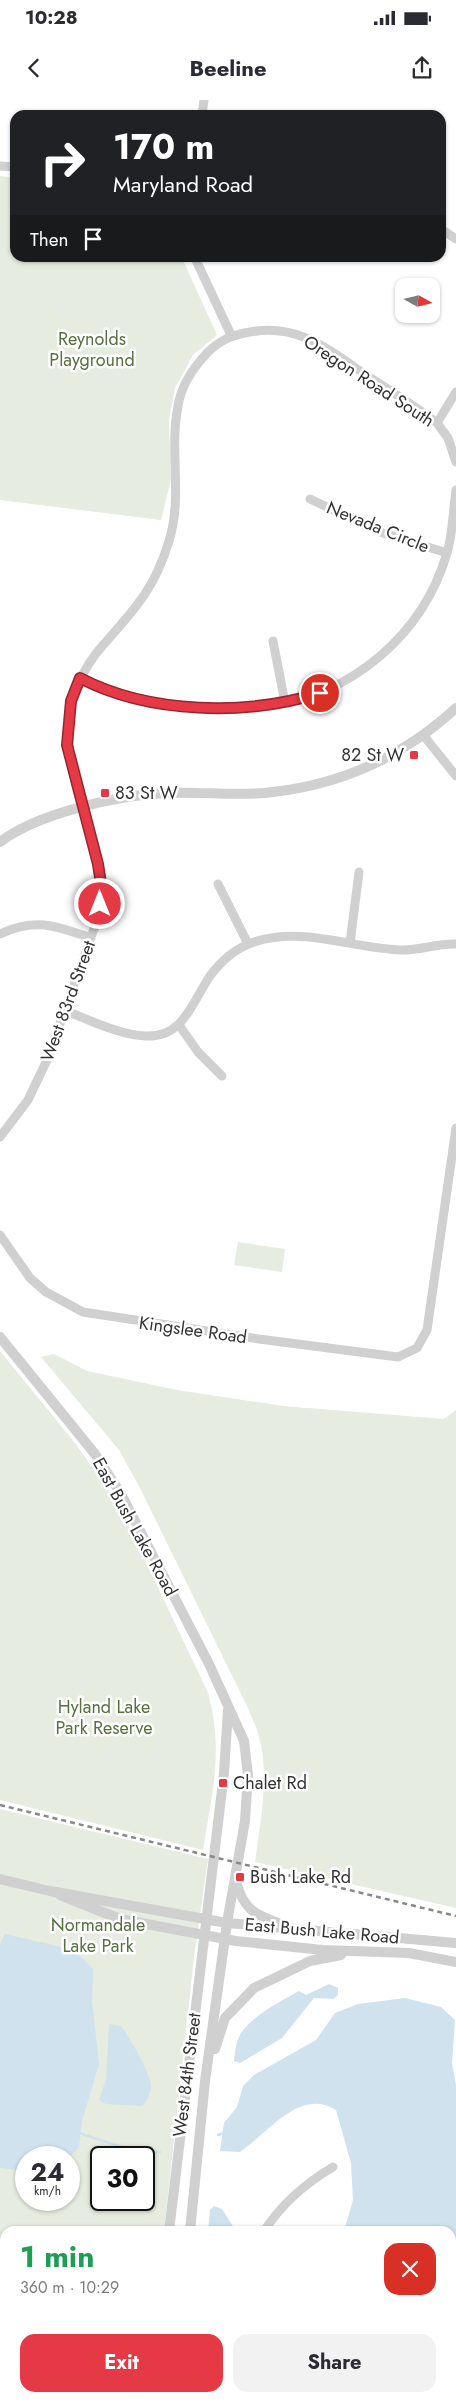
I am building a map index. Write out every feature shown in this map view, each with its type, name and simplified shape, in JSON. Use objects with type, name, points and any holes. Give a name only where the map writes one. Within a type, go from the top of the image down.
[{"type":"street","points":[[197,262],[230,336]]},
{"type":"street","name":"Oregon Road South","points":[[230,336],[271,330],[305,336],[436,423],[448,438],[456,462]]},
{"type":"street","name":"West 83rd Street","points":[[0,1137],[28,1100],[47,1060],[91,938],[100,904],[101,884],[98,864],[67,745],[71,701],[80,678],[90,661],[140,604],[154,581],[170,540],[174,517],[177,492],[176,433],[178,406],[185,384],[196,364],[214,346],[230,336]]},
{"type":"street","points":[[436,423],[456,392]]},
{"type":"street","points":[[80,678],[123,696],[172,705],[239,707],[284,703],[320,693],[346,681],[390,648],[425,605],[438,580],[447,553],[456,490]]},
{"type":"street","name":"Nevada Circle","points":[[310,499],[380,532],[447,553]]},
{"type":"street","points":[[273,641],[284,703]]},
{"type":"street","points":[[1,841],[26,826],[83,807],[165,793],[271,793],[338,779],[371,767],[424,736],[456,708]]},
{"type":"street","points":[[424,736],[456,776]]},
{"type":"street","points":[[350,943],[359,872]]},
{"type":"street","points":[[218,884],[248,944]]},
{"type":"street","points":[[0,934],[30,924],[45,925],[91,938]]},
{"type":"street","points":[[66,1011],[132,1034],[160,1035],[180,1025],[192,1009],[210,976],[222,962],[248,944],[290,935],[402,951],[456,944]]},
{"type":"street","points":[[180,1025],[198,1052],[222,1076]]},
{"type":"street","name":"Kingslee Road","points":[[0,1235],[30,1278],[46,1292],[83,1312],[260,1339],[398,1357],[417,1348],[428,1330],[456,1128]]},
{"type":"street","name":"East Bush Lake Road","points":[[0,1337],[95,1454],[121,1494],[200,1647],[244,1741],[248,1775],[245,1821],[227,1922],[456,1943]]},
{"type":"street","name":"East Bush Lake Road","points":[[204,1919],[224,1773],[228,1708]]},
{"type":"street","points":[[235,1878],[240,1898],[247,1907],[261,1917],[298,1930]]},
{"type":"street","points":[[0,1879],[50,1891],[227,1922]]},
{"type":"street","name":"East Bush Lake Road","points":[[50,1891],[120,1919],[225,1938],[351,1952],[409,1953],[456,1962]]},
{"type":"street","name":"West 84th Street","points":[[169,2226],[204,1919]]},
{"type":"street","name":"West 84th Street","points":[[190,2226],[205,2081],[227,1922]]},
{"type":"street","points":[[205,2081],[225,2018],[254,1988],[310,1961],[351,1952]]},
{"type":"street","points":[[268,2226],[286,2204],[318,2176],[333,2168]]},
{"type":"green space","name":"Reynolds Playground","points":[[0,176],[10,177],[10,262],[184,262],[217,335],[193,355],[175,388],[169,420],[171,480],[161,520],[0,500]]},
{"type":"green space","points":[[238,1242],[285,1249],[282,1272],[234,1265]]},
{"type":"green space","name":"Hyland Lake Park Reserve","points":[[0,1351],[75,1443],[120,1507],[208,1693],[213,1714],[216,1753],[213,1791],[203,1850],[0,1800]]},
{"type":"green space","points":[[54,1354],[87,1371],[177,1390],[283,1406],[444,1419],[456,1410],[456,1908],[255,1862],[264,1783],[262,1752],[256,1727],[139,1486],[119,1450],[41,1357]]},
{"type":"green space","name":"Normandale Lake Park","points":[[0,1809],[208,1859],[194,1958],[165,2226],[0,2226]]},
{"type":"water","points":[[5,1934],[74,1950],[93,1969],[92,2001],[99,2064],[82,2121],[79,2146],[15,2146],[15,2170],[0,2168],[0,1944]]},
{"type":"water","points":[[329,1984],[338,1988],[338,1995],[334,1999],[314,1998],[282,2038],[240,2063],[234,2061],[240,2035],[259,2015],[299,1991],[306,1995]]},
{"type":"water","points":[[405,1998],[441,2007],[455,2020],[452,2063],[456,2085],[456,2226],[345,2226],[353,2200],[351,2163],[336,2110],[323,2104],[310,2104],[297,2108],[273,2124],[240,2152],[220,2151],[224,2123],[237,2107],[243,2086],[254,2075],[316,2040],[335,2013],[358,2004]]},
{"type":"water","points":[[109,2024],[121,2026],[134,2046],[150,2079],[151,2088],[146,2102],[142,2106],[106,2104],[99,2100],[106,2079]]},
{"type":"water","points":[[214,2206],[222,2209],[233,2226],[208,2226],[210,2210]]},
{"type":"waterway","points":[[79,2133],[140,2153],[160,2152]]},
{"type":"waterway","points":[[218,2135],[224,2133]]},
{"type":"railway","points":[[0,1805],[456,1916]]},
{"type":"place","name":"82 St W","points":[[414,755]]},
{"type":"place","name":"83 St W","points":[[105,793]]},
{"type":"place","name":"Chalet Rd","points":[[223,1783]]},
{"type":"place","name":"Bush Lake Rd","points":[[240,1877]]},
{"type":"route","points":[[100,904],[101,884],[98,864],[67,745],[71,701],[80,678],[99,688],[123,696],[147,702],[172,705],[267,706],[294,701],[320,693]]}]
